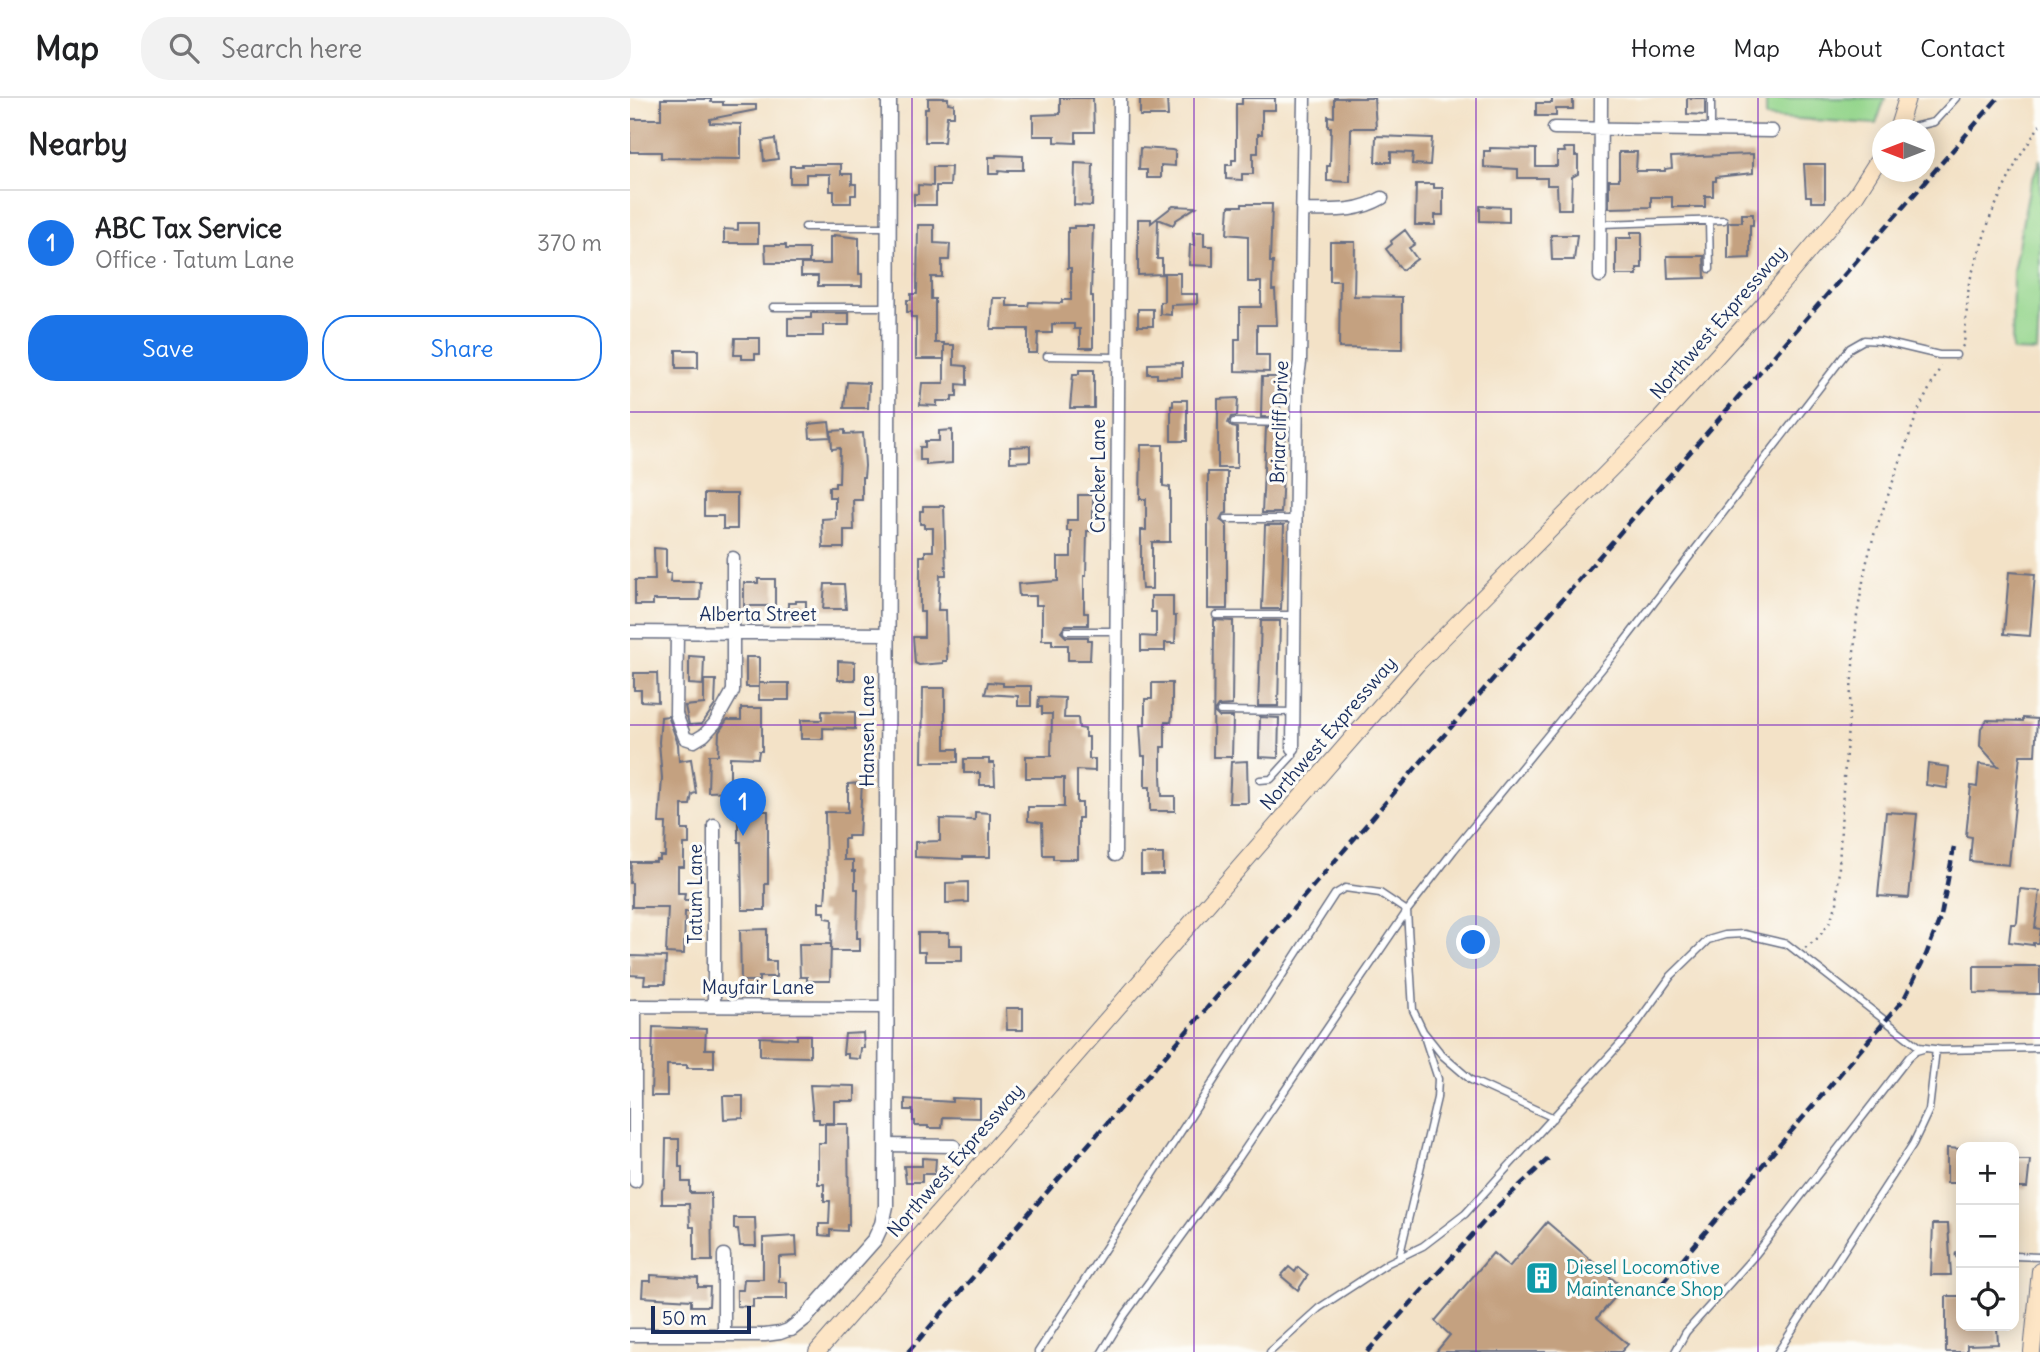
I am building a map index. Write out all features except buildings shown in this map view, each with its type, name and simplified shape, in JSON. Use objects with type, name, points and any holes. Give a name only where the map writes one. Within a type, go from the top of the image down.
[{"type":"main road","points":[[1901,119],[1907,98]]},
{"type":"main road","name":"Northwest Expressway","points":[[817,1352],[1417,664],[1659,420],[1764,304],[1856,195],[1872,170]]},
{"type":"main road","points":[[2032,1352],[2040,1271]]},
{"type":"street","name":"Hansen Lane","points":[[791,1329],[875,1238],[886,1206],[889,98]]},
{"type":"street","name":"Crocker Lane","points":[[1115,855],[1119,98]]},
{"type":"street","name":"Briarcliff Drive","points":[[1293,748],[1296,423],[1304,98]]},
{"type":"street","points":[[1600,276],[1601,98]]},
{"type":"street","points":[[1554,128],[1601,131],[1772,131]]},
{"type":"street","points":[[1303,210],[1348,210],[1367,207],[1382,198]]},
{"type":"street","points":[[677,632],[676,714],[685,738],[694,741],[715,723],[732,694],[733,558]]},
{"type":"street","name":"Alberta Street","points":[[630,632],[886,634]]},
{"type":"street","name":"Tatum Lane","points":[[714,825],[714,1005]]},
{"type":"street","points":[[633,1006],[635,1181]]},
{"type":"street","name":"Mayfair Lane","points":[[633,1006],[886,1007]]},
{"type":"street","points":[[886,1145],[954,1146]]},
{"type":"street","points":[[724,1255],[724,1335]]},
{"type":"street","points":[[630,1335],[765,1335],[791,1329]]},
{"type":"lane","points":[[1711,98],[1711,131]]},
{"type":"lane","points":[[1935,121],[1956,98]]},
{"type":"lane","points":[[1709,220],[1710,269]]},
{"type":"lane","points":[[1601,224],[1724,220]]},
{"type":"lane","points":[[804,227],[889,227]]},
{"type":"lane","points":[[774,307],[888,307]]},
{"type":"lane","points":[[1102,1352],[1124,1316],[1236,1162],[1407,911],[1623,643],[1850,348],[1864,340],[1872,340],[1939,355],[1956,355]]},
{"type":"lane","points":[[1047,356],[1118,357]]},
{"type":"lane","points":[[1234,422],[1296,423]]},
{"type":"lane","points":[[1226,519],[1296,519]]},
{"type":"lane","points":[[1216,615],[1294,615]]},
{"type":"lane","points":[[1067,631],[1116,631]]},
{"type":"lane","points":[[1220,711],[1294,712]]},
{"type":"lane","points":[[1260,780],[1271,779],[1293,755],[1293,748]]},
{"type":"lane","points":[[1038,1352],[1335,894],[1345,888],[1380,893],[1407,911]]},
{"type":"lane","points":[[1399,1258],[1437,1098],[1438,1079],[1423,1031],[1413,1010],[1407,911]]},
{"type":"lane","points":[[1270,1352],[1319,1308],[1347,1288],[1423,1246],[1465,1214],[1630,1033],[1671,976],[1708,940],[1725,935],[1744,934],[1779,941],[1800,952],[1914,1044],[1933,1049]]},
{"type":"lane","points":[[1423,1031],[1442,1055],[1471,1080],[1554,1118]]},
{"type":"lane","points":[[1675,1352],[1686,1332],[1756,1254],[1916,1051],[2040,1048]]},
{"type":"lane","points":[[1778,1352],[1913,1144],[1929,1110],[1933,1049]]},
{"type":"lane","points":[[2019,1256],[2040,1257]]},
{"type":"path","points":[[1800,952],[1818,937],[1829,923],[1837,904],[1857,615],[1874,535],[1918,411],[1942,365],[1956,355],[1964,344],[1969,283],[1991,215],[2017,161],[2040,125]]},
{"type":"green space","points":[[1766,98],[1885,98],[1878,119],[1872,119],[1872,124],[1766,117]]},
{"type":"green space","points":[[2040,159],[2040,296],[2037,352],[2012,351],[2013,271],[2029,189]]},
{"type":"railway","points":[[908,1352],[1998,98]]},
{"type":"railway","points":[[1662,1283],[1904,999],[1926,955],[1941,916],[1954,847]]},
{"type":"railway","points":[[1367,1352],[1499,1205],[1549,1158]]},
{"type":"place","name":"ABC Tax Service","points":[[743,836]]},
{"type":"place","name":"Diesel Locomotive Maintenance Shop","points":[[1542,1278]]}]
